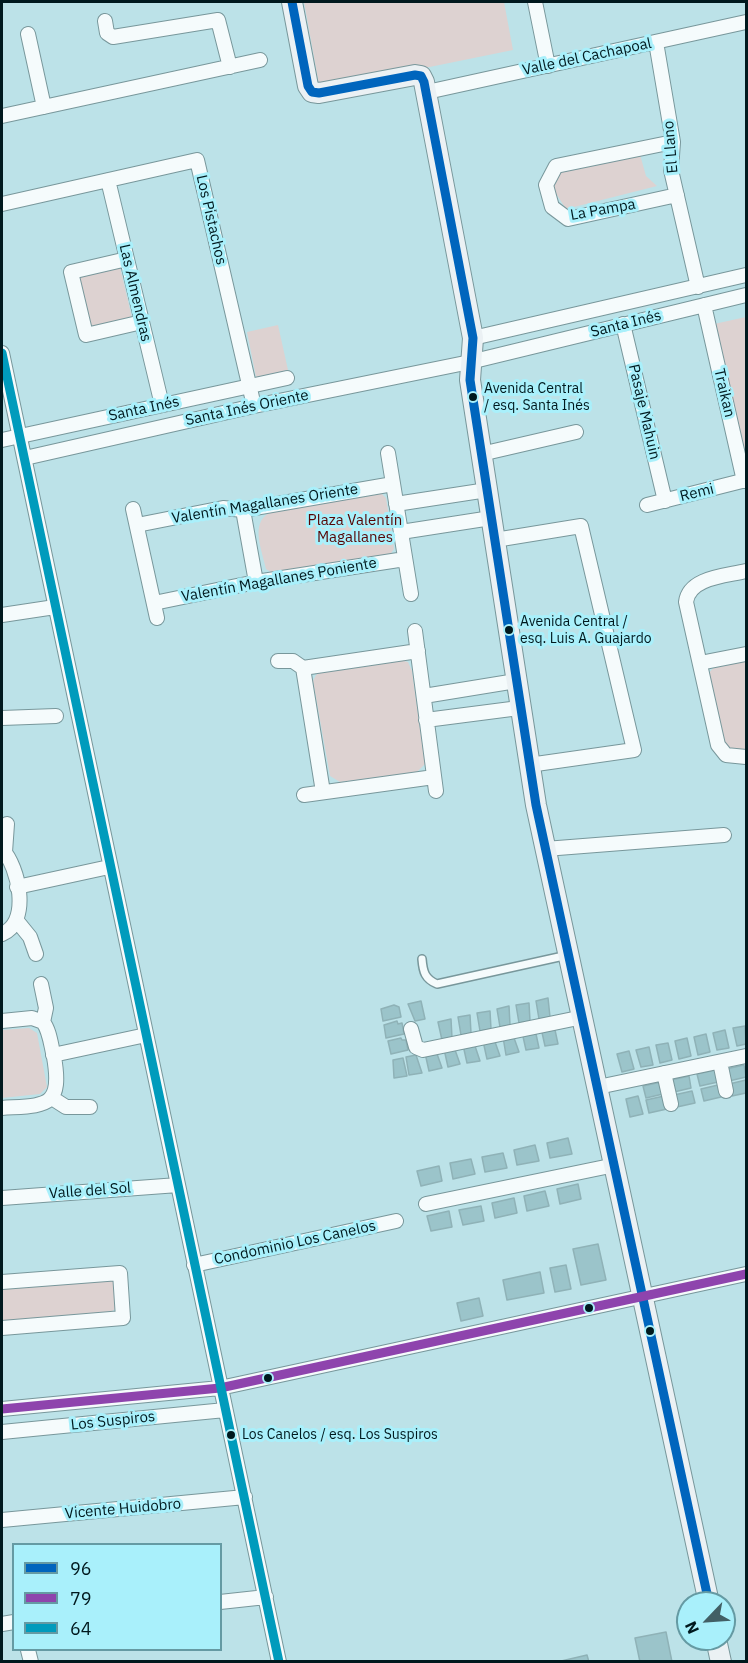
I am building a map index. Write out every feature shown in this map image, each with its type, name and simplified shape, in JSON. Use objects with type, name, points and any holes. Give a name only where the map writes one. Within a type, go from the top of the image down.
[{"type":"street","points":[[292,2],[308,86],[312,92],[424,84],[473,339],[470,380],[529,765],[545,849],[706,1591]]},
{"type":"street","points":[[535,2],[548,66]]},
{"type":"street","points":[[105,21],[107,33],[114,37],[218,20],[230,67]]},
{"type":"street","name":"Valle del Cachapoal","points":[[424,84],[548,66],[747,22]]},
{"type":"street","points":[[28,34],[44,107]]},
{"type":"street","name":"El Llano","points":[[656,42],[673,142],[671,170],[698,287]]},
{"type":"street","points":[[2,116],[260,60]]},
{"type":"street","name":"La Pampa","points":[[673,142],[556,166],[546,185],[552,207],[568,219],[677,195]]},
{"type":"street","name":"Los Pistachos","points":[[2,204],[197,160],[254,406]]},
{"type":"street","name":"Las Almendras","points":[[108,180],[162,405]]},
{"type":"street","points":[[127,258],[71,272],[86,335],[142,322]]},
{"type":"street","name":"Santa Inés","points":[[473,339],[747,275]]},
{"type":"street","name":"Santa Inés","points":[[470,362],[747,295]]},
{"type":"street","name":"Traikan","points":[[704,305],[745,480]]},
{"type":"street","name":"Pasaje Mahuin","points":[[623,324],[664,501]]},
{"type":"street","points":[[2,353],[279,1662]]},
{"type":"street","name":"Santa Inés Oriente","points":[[25,458],[254,406],[470,362]]},
{"type":"street","name":"Santa Inés","points":[[2,440],[287,378]]},
{"type":"street","points":[[481,454],[576,432]]},
{"type":"street","points":[[388,453],[411,594]]},
{"type":"street","name":"Remi","points":[[646,505],[745,480]]},
{"type":"street","name":"Valentín Magallanes Oriente","points":[[137,525],[223,508],[243,510],[393,483]]},
{"type":"street","points":[[396,504],[487,490]]},
{"type":"street","points":[[133,509],[157,618]]},
{"type":"street","points":[[243,510],[256,582]]},
{"type":"street","points":[[401,532],[491,518]]},
{"type":"street","points":[[495,540],[581,526],[634,750],[529,765]]},
{"type":"street","name":"Valentín Magallanes Poniente","points":[[154,603],[256,582],[405,559]]},
{"type":"street","points":[[747,571],[701,583],[688,593],[687,606],[718,745],[726,755],[747,757]]},
{"type":"street","points":[[2,615],[56,607]]},
{"type":"street","points":[[304,795],[435,784],[415,631]]},
{"type":"street","points":[[278,662],[293,661],[303,668],[418,651]]},
{"type":"street","points":[[699,663],[747,654]]},
{"type":"street","points":[[303,668],[323,792]]},
{"type":"street","points":[[423,696],[516,681]]},
{"type":"street","points":[[426,720],[519,708]]},
{"type":"street","points":[[2,718],[56,716]]},
{"type":"street","points":[[2,934],[17,921],[20,909],[17,887],[3,850],[8,824]]},
{"type":"street","points":[[545,849],[724,835]]},
{"type":"street","points":[[17,887],[109,867]]},
{"type":"street","points":[[17,921],[30,937],[36,954]]},
{"type":"street","points":[[2,1108],[40,1105],[51,1098],[58,1081],[43,1022],[46,1008],[41,984]]},
{"type":"street","points":[[411,1029],[416,1047],[423,1050],[583,1017]]},
{"type":"street","points":[[2,1020],[32,1018],[43,1022]]},
{"type":"street","points":[[53,1055],[146,1035]]},
{"type":"street","points":[[598,1087],[747,1056]]},
{"type":"street","points":[[720,1062],[726,1091]]},
{"type":"street","points":[[664,1073],[671,1104]]},
{"type":"street","points":[[51,1098],[66,1107],[90,1107]]},
{"type":"street","points":[[426,1204],[615,1165]]},
{"type":"street","name":"Valle del Sol","points":[[2,1198],[178,1185]]},
{"type":"street","name":"Condominio Los Canelos","points":[[194,1265],[396,1221]]},
{"type":"street","points":[[2,1282],[120,1273],[123,1318],[2,1328]]},
{"type":"street","name":"Los Suspiros","points":[[2,1409],[220,1388],[747,1274]]},
{"type":"street","name":"Los Suspiros","points":[[2,1432],[225,1410]]},
{"type":"street","name":"Vicente Huidobro","points":[[2,1520],[245,1497]]},
{"type":"street","points":[[222,1602],[266,1597]]},
{"type":"lane","points":[[422,959],[424,974],[429,981],[437,984],[569,955]]},
{"type":"green space","points":[[304,2],[504,2],[513,50],[410,71],[319,85]]},
{"type":"green space","points":[[639,151],[646,176],[657,186],[566,209],[551,186],[557,173],[569,166]]},
{"type":"green space","points":[[120,267],[132,318],[89,327],[77,278]]},
{"type":"green space","points":[[746,317],[746,471],[714,324]]},
{"type":"green space","points":[[278,325],[288,370],[256,377],[247,332]]},
{"type":"green space","name":"Plaza Valentín Magallanes","points":[[370,492],[380,492],[386,498],[394,549],[389,556],[274,574],[266,569],[259,531],[263,518],[269,513]]},
{"type":"green space","points":[[400,660],[408,662],[412,671],[425,764],[417,772],[340,782],[330,776],[313,681],[322,671]]},
{"type":"green space","points":[[746,660],[746,749],[731,750],[724,741],[709,673],[715,666]]},
{"type":"green space","points":[[29,1028],[37,1033],[47,1087],[40,1094],[2,1098],[2,1030]]},
{"type":"green space","points":[[111,1278],[118,1288],[118,1307],[108,1314],[2,1323],[2,1287]]},
{"type":"building","points":[[548,998],[550,1017],[539,1019],[536,1001]]},
{"type":"building","points":[[421,1001],[425,1019],[415,1021],[408,1004]]},
{"type":"building","points":[[529,1003],[530,1021],[519,1023],[516,1005]]},
{"type":"building","points":[[394,1005],[399,1007],[401,1017],[383,1021],[381,1009]]},
{"type":"building","points":[[509,1006],[510,1025],[500,1027],[497,1009]]},
{"type":"building","points":[[490,1011],[491,1029],[480,1031],[477,1013]]},
{"type":"building","points":[[470,1015],[471,1033],[461,1035],[458,1017]]},
{"type":"building","points":[[451,1019],[452,1038],[442,1040],[438,1022]]},
{"type":"building","points":[[397,1021],[398,1024],[402,1023],[404,1034],[386,1038],[384,1025]]},
{"type":"building","points":[[745,1026],[746,1044],[737,1046],[733,1028]]},
{"type":"building","points":[[541,1028],[555,1030],[558,1044],[545,1046]]},
{"type":"building","points":[[725,1030],[729,1048],[717,1050],[713,1033]]},
{"type":"building","points":[[522,1032],[536,1034],[539,1048],[526,1050]]},
{"type":"building","points":[[706,1034],[710,1052],[698,1055],[694,1037]]},
{"type":"building","points":[[513,1035],[519,1052],[506,1055],[503,1037]]},
{"type":"building","points":[[401,1038],[406,1040],[408,1050],[391,1054],[388,1041]]},
{"type":"building","points":[[687,1038],[691,1056],[679,1059],[675,1041]]},
{"type":"building","points":[[494,1039],[500,1056],[487,1059],[483,1041]]},
{"type":"building","points":[[474,1043],[480,1061],[467,1063],[463,1045]]},
{"type":"building","points":[[668,1043],[672,1060],[660,1063],[656,1045]]},
{"type":"building","points":[[454,1047],[460,1064],[448,1067],[444,1049]]},
{"type":"building","points":[[649,1047],[653,1065],[641,1067],[636,1050]]},
{"type":"building","points":[[436,1051],[442,1068],[429,1071],[425,1053]]},
{"type":"building","points":[[629,1051],[634,1069],[622,1072],[617,1054]]},
{"type":"building","points":[[416,1055],[422,1073],[409,1075],[406,1057]]},
{"type":"building","points":[[403,1058],[407,1076],[394,1078],[393,1060]]},
{"type":"building","points":[[744,1065],[746,1077],[729,1081],[726,1069]]},
{"type":"building","points":[[715,1070],[718,1082],[700,1086],[697,1074]]},
{"type":"building","points":[[689,1076],[691,1088],[674,1092],[671,1080]]},
{"type":"building","points":[[746,1080],[746,1093],[732,1096],[729,1084]]},
{"type":"building","points":[[661,1082],[663,1094],[646,1098],[643,1086]]},
{"type":"building","points":[[718,1085],[721,1097],[704,1101],[701,1089]]},
{"type":"building","points":[[692,1091],[695,1103],[677,1107],[674,1095]]},
{"type":"building","points":[[638,1096],[643,1114],[630,1117],[626,1099]]},
{"type":"building","points":[[664,1096],[667,1109],[649,1113],[646,1100]]},
{"type":"building","points":[[568,1138],[572,1154],[550,1158],[547,1143]]},
{"type":"building","points":[[535,1145],[539,1161],[517,1165],[514,1150]]},
{"type":"building","points":[[503,1153],[507,1168],[485,1172],[482,1157]]},
{"type":"building","points":[[471,1159],[475,1174],[453,1179],[450,1163]]},
{"type":"building","points":[[439,1166],[442,1181],[421,1186],[417,1171]]},
{"type":"building","points":[[578,1184],[581,1199],[560,1204],[557,1189]]},
{"type":"building","points":[[545,1191],[549,1206],[527,1211],[524,1196]]},
{"type":"building","points":[[514,1198],[517,1213],[495,1218],[492,1203]]},
{"type":"building","points":[[481,1206],[484,1221],[463,1225],[459,1210]]},
{"type":"building","points":[[449,1211],[452,1227],[431,1231],[427,1216]]},
{"type":"building","points":[[598,1244],[606,1280],[581,1285],[573,1249]]},
{"type":"building","points":[[566,1265],[571,1289],[555,1292],[550,1268]]},
{"type":"building","points":[[540,1272],[544,1293],[507,1300],[503,1280]]},
{"type":"building","points":[[479,1298],[483,1316],[461,1321],[457,1303]]},
{"type":"building","points":[[666,1632],[672,1662],[640,1662],[635,1638]]},
{"type":"building","points":[[587,1655],[589,1662],[557,1662]]},
{"type":"transit line","name":"96","points":[[292,2],[308,86],[312,92],[319,93],[415,75],[421,76],[424,82],[473,338],[470,380],[536,805],[706,1591]]},
{"type":"transit line","name":"64","points":[[2,353],[279,1662]]},
{"type":"transit line","name":"79","points":[[2,1409],[220,1388],[746,1274]]},
{"type":"place","name":"Avenida Central / esq. Santa Inés","points":[[473,397]]},
{"type":"place","name":"Avenida Central / esq. Luis A. Guajardo","points":[[509,630]]},
{"type":"place","name":"Los Canelos / esq. Los Suspiros","points":[[231,1435]]}]
